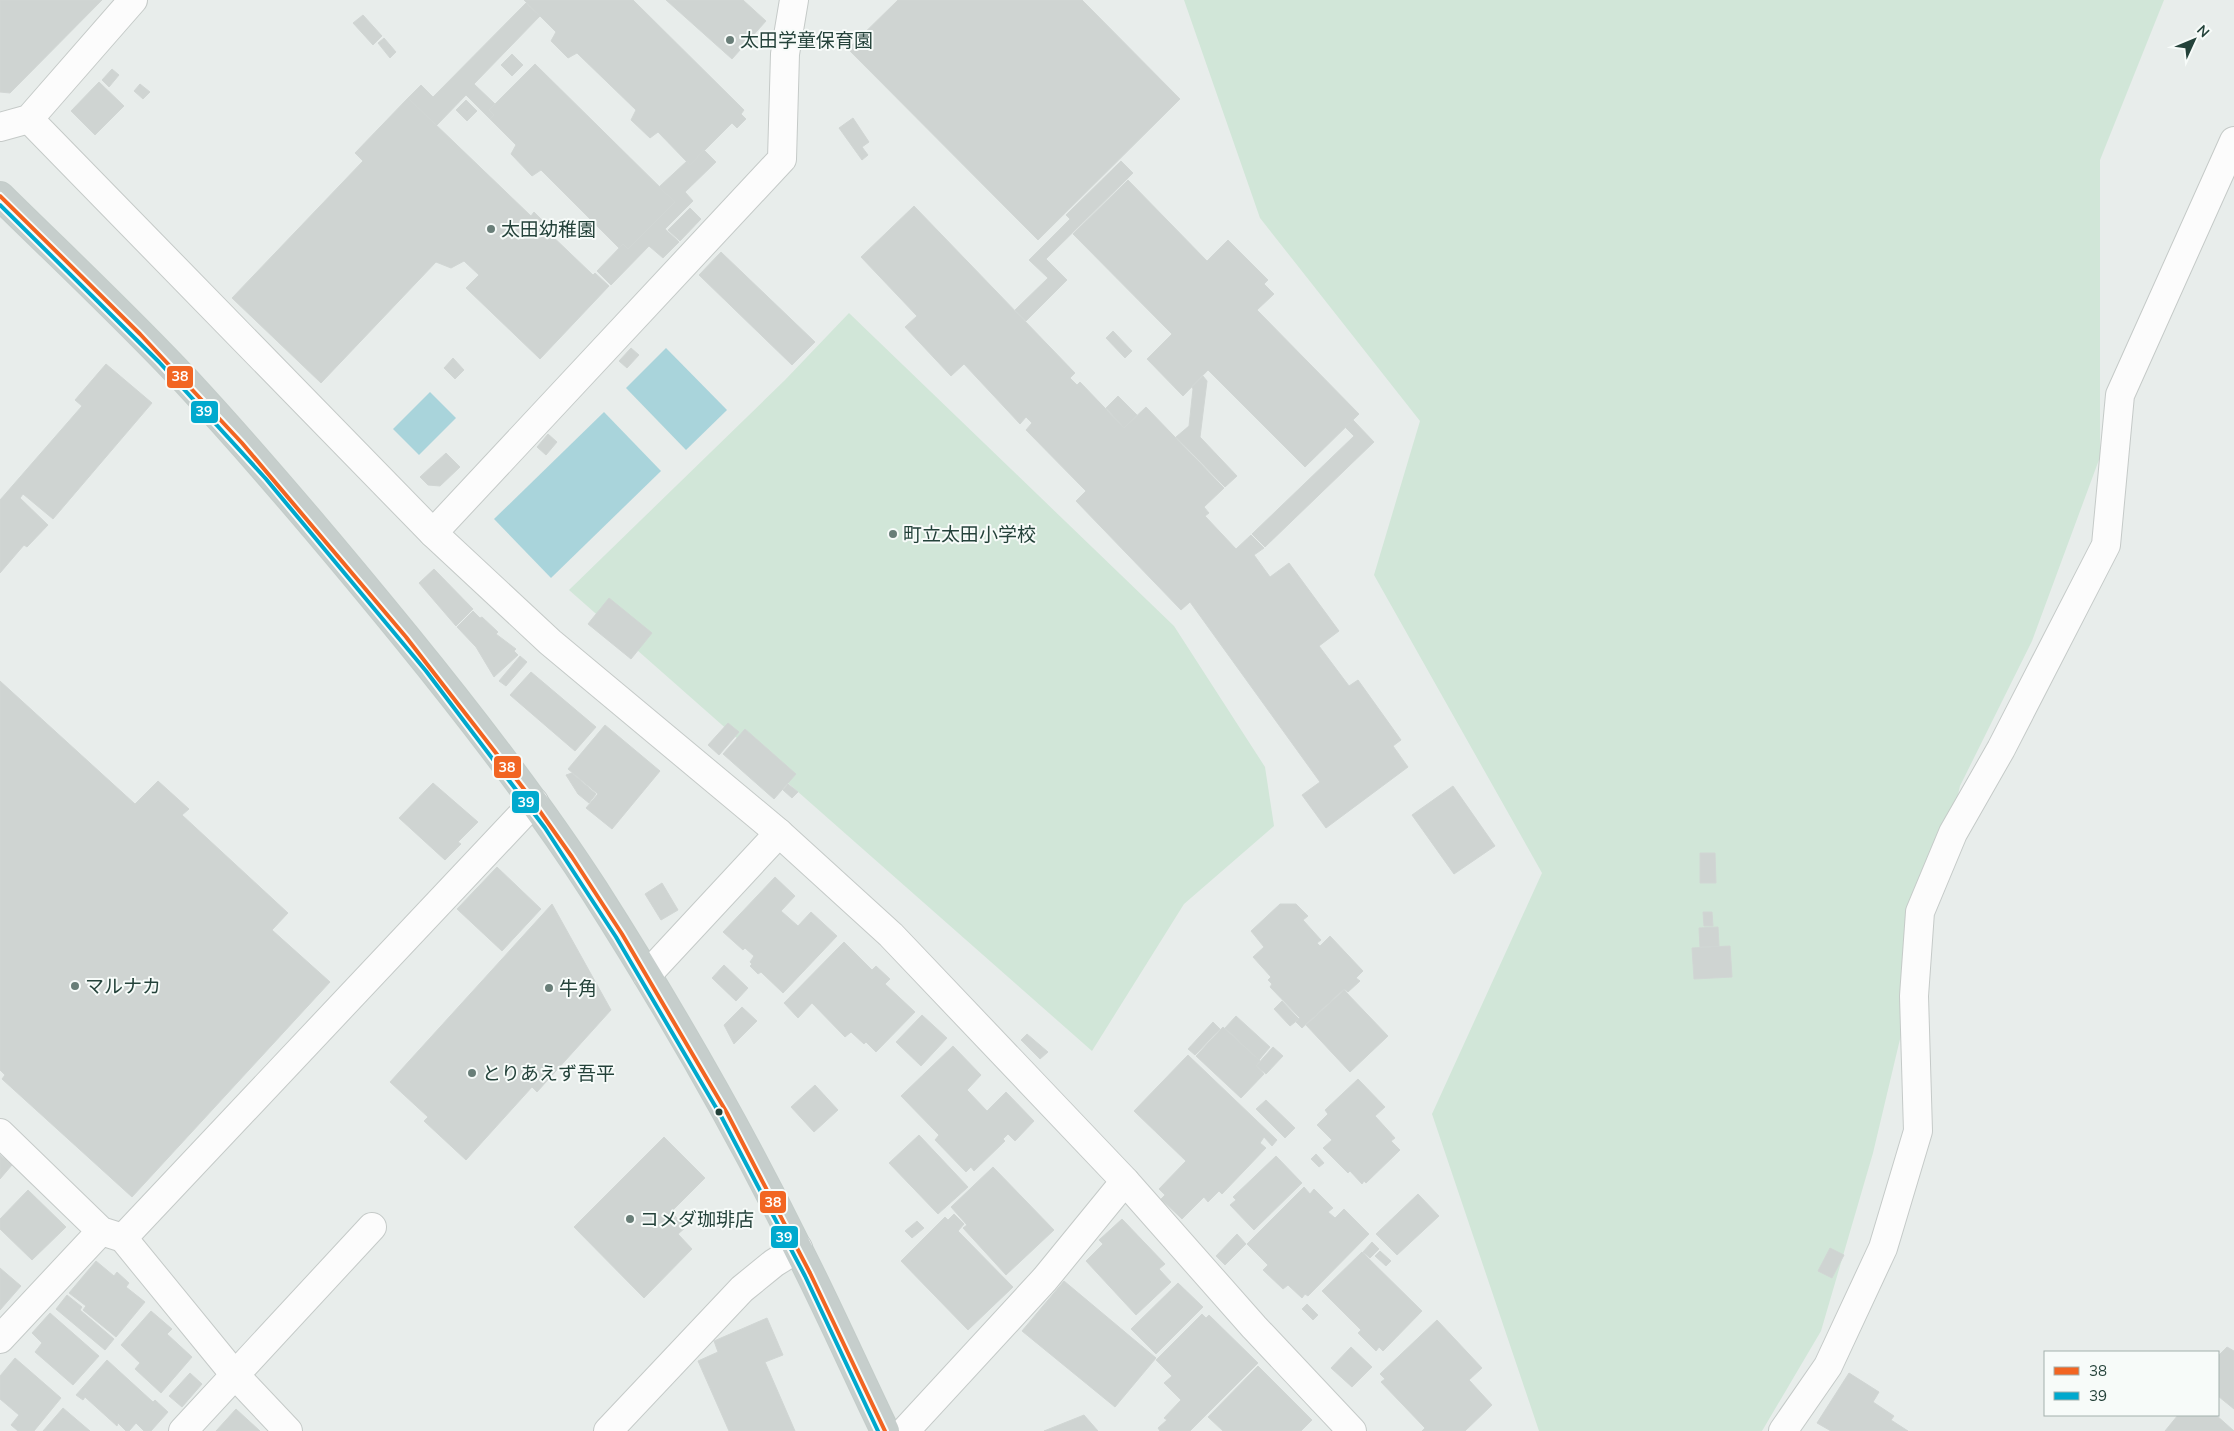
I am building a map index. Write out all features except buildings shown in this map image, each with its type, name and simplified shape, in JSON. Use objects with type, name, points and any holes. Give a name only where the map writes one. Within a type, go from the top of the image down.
[{"type":"highway","points":[[0,196],[184,379],[266,470],[442,681],[534,802],[592,888],[647,975],[722,1106],[798,1248],[885,1431]]},
{"type":"street","points":[[0,127],[28,119],[134,0]]},
{"type":"street","points":[[432,533],[782,159],[785,54],[794,0]]},
{"type":"street","points":[[28,119],[432,533],[550,642],[779,833],[891,935],[1124,1181],[1254,1327],[1352,1431]]},
{"type":"street","points":[[1783,1431],[1828,1366],[1883,1248],[1918,1131],[1914,996],[1920,912],[1953,833],[2001,749],[2106,545],[2120,395],[2234,141]]},
{"type":"street","points":[[0,1339],[112,1234],[534,802]]},
{"type":"street","points":[[647,975],[779,833]]},
{"type":"street","points":[[0,1133],[112,1234],[235,1375],[288,1431]]},
{"type":"street","points":[[905,1431],[1045,1279],[1124,1181]]},
{"type":"street","points":[[183,1431],[372,1227]]},
{"type":"street","points":[[608,1431],[742,1289],[774,1263],[798,1248]]},
{"type":"green space","points":[[1184,0],[2164,0],[2100,160],[2100,457],[2032,641],[1960,786],[1873,1153],[1821,1331],[1762,1431],[1539,1431],[1432,1114],[1542,873],[1374,575],[1420,421],[1260,218]]},
{"type":"green space","points":[[849,313],[1174,626],[1265,767],[1274,826],[1184,904],[1092,1051],[569,590],[785,380]]},
{"type":"water","points":[[666,348],[727,410],[686,450],[626,388]]},
{"type":"water","points":[[430,392],[456,418],[419,455],[393,429]]},
{"type":"water","points":[[604,412],[661,471],[551,578],[494,519]]},
{"type":"transit line","name":"38","points":[[0,196],[140,334],[242,443],[406,637],[527,793],[572,857],[622,934],[727,1113],[810,1273],[885,1431]]},
{"type":"transit line","name":"39","points":[[0,205],[159,362],[266,479],[426,671],[545,828],[616,937],[721,1116],[805,1276],[878,1431]]},
{"type":"place","name":"太田学童保育園","points":[[730,40]]},
{"type":"place","name":"太田幼稚園","points":[[491,229]]},
{"type":"place","name":"町立太田小学校","points":[[893,534]]},
{"type":"place","name":"マルナカ","points":[[75,986]]},
{"type":"place","name":"牛角","points":[[549,988]]},
{"type":"place","name":"とりあえず吾平","points":[[472,1073]]},
{"type":"place","name":"コメダ珈琲店","points":[[630,1219]]}]
